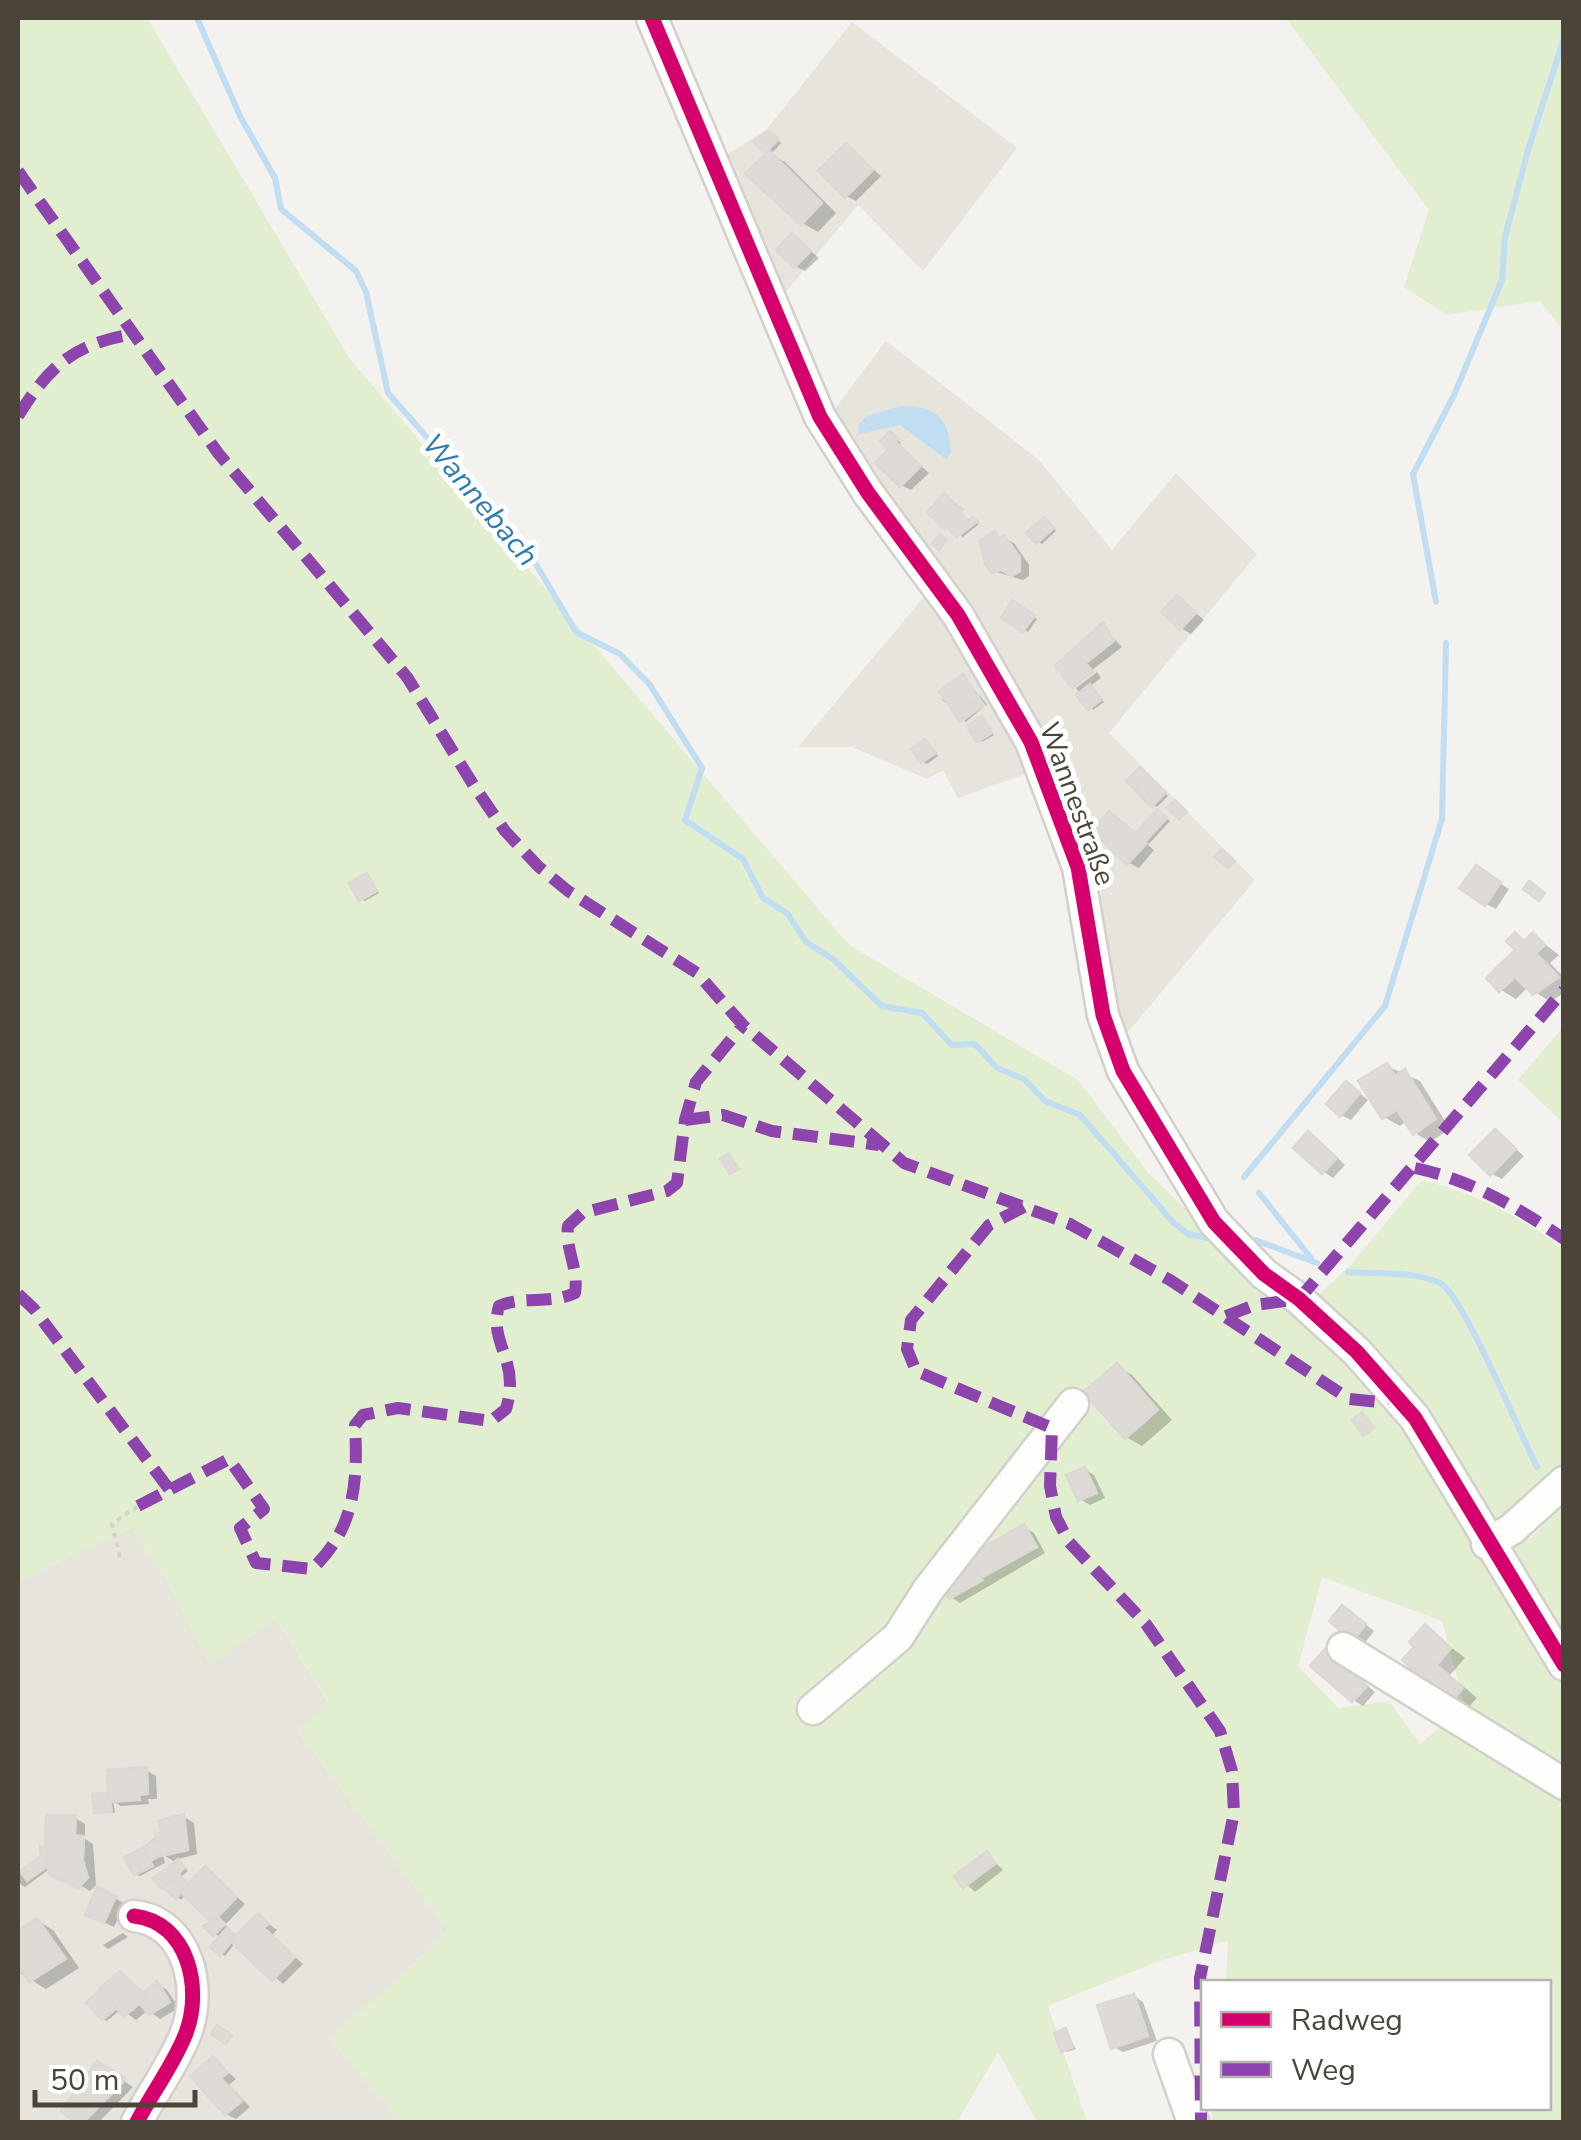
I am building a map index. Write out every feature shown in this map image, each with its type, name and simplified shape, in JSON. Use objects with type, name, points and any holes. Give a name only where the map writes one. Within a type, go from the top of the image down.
[{"type":"street","name":"Wannestraße","points":[[652,18],[820,418],[835,446],[958,615],[1031,742],[1078,867],[1103,1014],[1123,1071],[1214,1222],[1264,1274],[1299,1299],[1357,1352],[1414,1418],[1487,1544],[1564,1664]]},
{"type":"street","points":[[813,1709],[898,1637],[928,1590],[1073,1404]]},
{"type":"street","points":[[1487,1544],[1512,1530],[1564,1482]]},
{"type":"street","points":[[1343,1648],[1564,1784]]},
{"type":"street","points":[[134,1916],[152,1918],[169,1928],[190,1970],[192,1998],[187,2032],[136,2122]]},
{"type":"street","points":[[1168,2054],[1193,2122]]},
{"type":"path","points":[[120,1557],[112,1524],[138,1506]]},
{"type":"shaded area","points":[[852,22],[1017,148],[923,271],[858,205],[780,299],[720,159],[767,129]]},
{"type":"shaded area","points":[[886,341],[1038,459],[1112,550],[1176,473],[1257,554],[1109,733],[1255,880],[1123,1038],[1111,995],[1101,892],[1056,763],[958,798],[943,770],[927,779],[852,747],[798,747],[945,572],[866,466],[833,411]]},
{"type":"shaded area","points":[[131,1528],[165,1578],[276,1618],[329,1704],[297,1731],[448,1931],[330,2040],[401,2122],[18,2122],[18,1581]]},
{"type":"green space","points":[[18,18],[147,18],[350,359],[849,945],[1078,1080],[1148,1173],[1395,1408],[1313,1299],[1347,1269],[1422,1180],[1496,1207],[1563,1248],[1563,1465],[1512,1518],[1530,1539],[1561,1506],[1563,1509],[1563,2122],[1211,2122],[1212,2110],[1551,2110],[1551,1980],[1226,1980],[1228,1940],[1154,1963],[1048,2006],[1087,2122],[1037,2122],[998,2052],[957,2122],[401,2122],[330,2040],[448,1931],[297,1731],[329,1703],[277,1619],[209,1664],[165,1578],[131,1529],[18,1581]],"holes":[[[1322,1577],[1442,1621],[1465,1707],[1420,1744],[1389,1701],[1338,1708],[1298,1666]]]},
{"type":"green space","points":[[1286,18],[1563,18],[1563,330],[1540,301],[1447,315],[1404,287],[1429,210]]},
{"type":"green space","points":[[1563,1027],[1563,1123],[1518,1080]]},
{"type":"water","points":[[901,406],[924,408],[939,416],[950,441],[951,453],[946,459],[900,425],[859,434],[858,425],[867,416]]},
{"type":"building","points":[[769,131],[779,139],[765,153],[753,141]]},
{"type":"building","points":[[846,143],[873,170],[845,198],[818,171]]},
{"type":"building","points":[[769,150],[822,203],[801,225],[745,174]]},
{"type":"building","points":[[792,233],[811,251],[794,268],[776,250]]},
{"type":"building","points":[[890,431],[899,439],[888,450],[880,441]]},
{"type":"building","points":[[896,442],[921,466],[900,487],[875,463]]},
{"type":"building","points":[[944,493],[953,502],[936,521],[927,512]]},
{"type":"building","points":[[953,502],[963,510],[945,529],[936,521]]},
{"type":"building","points":[[960,513],[968,521],[973,517],[978,521],[957,537],[947,527]]},
{"type":"building","points":[[1044,517],[1054,528],[1036,544],[1026,533]]},
{"type":"building","points":[[994,531],[999,538],[1004,535],[1020,557],[1020,571],[1012,576],[1001,570],[992,573],[985,564],[980,541]]},
{"type":"building","points":[[940,534],[947,540],[939,550],[932,544]]},
{"type":"building","points":[[1177,595],[1196,613],[1180,630],[1161,612]]},
{"type":"building","points":[[1012,600],[1035,615],[1023,632],[1001,618]]},
{"type":"building","points":[[1103,622],[1114,641],[1086,663],[1093,672],[1072,688],[1055,666]]},
{"type":"building","points":[[963,674],[979,698],[955,715],[939,691]]},
{"type":"building","points":[[1090,684],[1096,692],[1082,703],[1076,695]]},
{"type":"building","points":[[1096,692],[1102,699],[1088,710],[1082,703]]},
{"type":"building","points":[[979,698],[984,705],[960,722],[955,715]]},
{"type":"building","points":[[982,716],[987,724],[972,735],[967,726]]},
{"type":"building","points":[[987,724],[992,733],[977,742],[972,735]]},
{"type":"building","points":[[925,739],[936,753],[921,763],[911,749]]},
{"type":"building","points":[[1140,767],[1148,775],[1135,790],[1126,781]]},
{"type":"building","points":[[1148,775],[1157,784],[1143,799],[1135,790]]},
{"type":"building","points":[[1157,784],[1166,792],[1152,807],[1143,799]]},
{"type":"building","points":[[1175,800],[1187,812],[1179,819],[1167,808]]},
{"type":"building","points":[[1157,809],[1167,818],[1145,842],[1136,833]]},
{"type":"building","points":[[1109,811],[1147,843],[1127,865],[1092,831]]},
{"type":"building","points":[[1222,849],[1235,861],[1228,868],[1214,857]]},
{"type":"building","points":[[1476,865],[1501,882],[1485,906],[1459,888]]},
{"type":"building","points":[[367,873],[377,891],[359,901],[349,883]]},
{"type":"building","points":[[1529,881],[1545,893],[1539,901],[1523,889]]},
{"type":"building","points":[[1515,932],[1524,941],[1533,932],[1545,945],[1536,953],[1559,977],[1533,995],[1515,977],[1499,992],[1486,978],[1515,950],[1506,941]]},
{"type":"building","points":[[1387,1063],[1395,1076],[1405,1069],[1436,1119],[1413,1135],[1397,1110],[1382,1119],[1358,1081]]},
{"type":"building","points":[[1346,1081],[1360,1093],[1340,1117],[1326,1104]]},
{"type":"building","points":[[1495,1129],[1516,1149],[1490,1176],[1469,1155]]},
{"type":"building","points":[[1308,1131],[1337,1158],[1322,1174],[1293,1148]]},
{"type":"building","points":[[728,1153],[739,1169],[730,1174],[720,1159]]},
{"type":"building","points":[[1117,1363],[1158,1410],[1125,1439],[1083,1392]]},
{"type":"building","points":[[1362,1412],[1374,1428],[1363,1436],[1352,1420]]},
{"type":"building","points":[[1085,1467],[1097,1493],[1078,1501],[1066,1475]]},
{"type":"building","points":[[1024,1524],[1037,1547],[981,1578],[969,1556]]},
{"type":"building","points":[[973,1563],[983,1580],[949,1599],[939,1582]]},
{"type":"building","points":[[1342,1605],[1366,1624],[1353,1641],[1329,1621]]},
{"type":"building","points":[[1425,1624],[1451,1648],[1437,1665],[1463,1688],[1450,1703],[1402,1660],[1414,1647],[1409,1642]]},
{"type":"building","points":[[1325,1649],[1367,1686],[1352,1702],[1310,1666]]},
{"type":"building","points":[[147,1767],[148,1794],[139,1795],[140,1800],[109,1802],[107,1770]]},
{"type":"building","points":[[109,1793],[112,1812],[94,1813],[92,1794]]},
{"type":"building","points":[[184,1814],[188,1850],[161,1856],[155,1834],[161,1832],[158,1821]]},
{"type":"building","points":[[46,1815],[76,1815],[75,1835],[84,1836],[83,1860],[45,1859]]},
{"type":"building","points":[[157,1839],[161,1855],[150,1861],[143,1847]]},
{"type":"building","points":[[40,1846],[46,1847],[48,1866],[27,1881],[20,1871],[41,1856]]},
{"type":"building","points":[[143,1847],[153,1866],[143,1871],[133,1853]]},
{"type":"building","points":[[987,1851],[995,1864],[963,1888],[954,1876]]},
{"type":"building","points":[[133,1853],[143,1871],[134,1875],[124,1857]]},
{"type":"building","points":[[45,1859],[83,1860],[88,1878],[78,1888],[50,1875]]},
{"type":"building","points":[[178,1859],[185,1868],[161,1888],[153,1879]]},
{"type":"building","points":[[205,1866],[237,1897],[212,1923],[180,1892]]},
{"type":"building","points":[[179,1874],[189,1884],[176,1899],[163,1887]]},
{"type":"building","points":[[97,1887],[116,1896],[104,1923],[85,1915]]},
{"type":"building","points":[[258,1913],[269,1924],[264,1928],[295,1957],[272,1981],[230,1941]]},
{"type":"building","points":[[218,1917],[225,1924],[213,1936],[203,1926]]},
{"type":"building","points":[[37,1918],[66,1959],[29,1982],[22,1971],[18,1974],[18,1931]]},
{"type":"building","points":[[227,1928],[236,1936],[220,1956],[210,1947]]},
{"type":"building","points":[[120,1971],[147,1997],[124,2017],[100,1988]]},
{"type":"building","points":[[157,1981],[170,2002],[149,2015],[140,2004],[147,1997],[143,1993]]},
{"type":"building","points":[[101,1989],[117,2008],[102,2020],[86,2002]]},
{"type":"building","points":[[1134,1994],[1148,2036],[1111,2049],[1097,2005]]},
{"type":"building","points":[[217,2025],[232,2035],[226,2044],[211,2034]]},
{"type":"building","points":[[1066,2028],[1073,2047],[1061,2052],[1054,2033]]},
{"type":"building","points":[[213,2056],[228,2073],[221,2078],[242,2101],[225,2115],[190,2076]]},
{"type":"building","points":[[97,2061],[126,2079],[84,2122],[75,2122],[61,2111]]},
{"type":"waterway","name":"Wannebach","points":[[197,18],[240,116],[275,178],[281,209],[356,271],[366,292],[388,393],[530,554],[576,632],[620,654],[650,685],[702,768],[685,820],[743,859],[763,898],[788,914],[806,942],[833,959],[882,1006],[922,1013],[952,1045],[975,1044],[997,1068],[1024,1079],[1045,1101],[1080,1115],[1173,1222],[1188,1234],[1216,1240]]},
{"type":"waterway","points":[[1436,602],[1413,474],[1454,395],[1502,280],[1505,237],[1563,41]]},
{"type":"waterway","points":[[1244,1177],[1385,1006],[1442,819],[1446,643]]},
{"type":"waterway","points":[[1259,1193],[1311,1258]]},
{"type":"waterway","name":"Wannebach","points":[[1255,1240],[1317,1263]]},
{"type":"waterway","name":"Wannebach","points":[[1348,1272],[1419,1276],[1440,1283],[1450,1293],[1476,1337],[1537,1467]]},
{"type":"marked path","points":[[18,171],[218,453],[407,677],[505,831],[539,867],[568,891],[697,973],[743,1025],[904,1163],[1070,1224],[1170,1280],[1349,1399],[1380,1402],[1396,1395]]},
{"type":"marked path","points":[[18,416],[41,383],[66,359],[96,343],[135,334]]},
{"type":"marked path","points":[[1226,1316],[1255,1305],[1299,1299],[1564,990]]},
{"type":"marked path","points":[[138,1506],[229,1459],[264,1509],[240,1528],[256,1563],[312,1569],[337,1538],[351,1503],[356,1466],[355,1425],[363,1415],[398,1408],[491,1421],[506,1409],[510,1377],[498,1332],[499,1306],[575,1293],[568,1226],[582,1213],[667,1191],[677,1183],[685,1120],[696,1082],[743,1025]]},
{"type":"marked path","points":[[685,1120],[723,1115],[772,1131],[879,1145]]},
{"type":"marked path","points":[[1415,1168],[1493,1196],[1564,1239]]},
{"type":"marked path","points":[[1024,1207],[989,1225],[911,1320],[907,1349],[916,1371],[1052,1428],[1050,1486],[1056,1517],[1069,1542],[1146,1624],[1220,1731],[1232,1771],[1234,1813],[1200,1978],[1201,2122]]},
{"type":"marked path","points":[[18,1294],[34,1309],[169,1489]]},
{"type":"cycle path","points":[[652,18],[820,417],[868,493],[958,615],[1031,742],[1078,867],[1103,1015],[1123,1071],[1214,1222],[1264,1274],[1299,1299],[1357,1352],[1415,1418],[1564,1665]]},
{"type":"cycle path","points":[[134,1916],[167,1930],[179,1944],[187,1960],[193,1997],[181,2045],[137,2122]]}]
